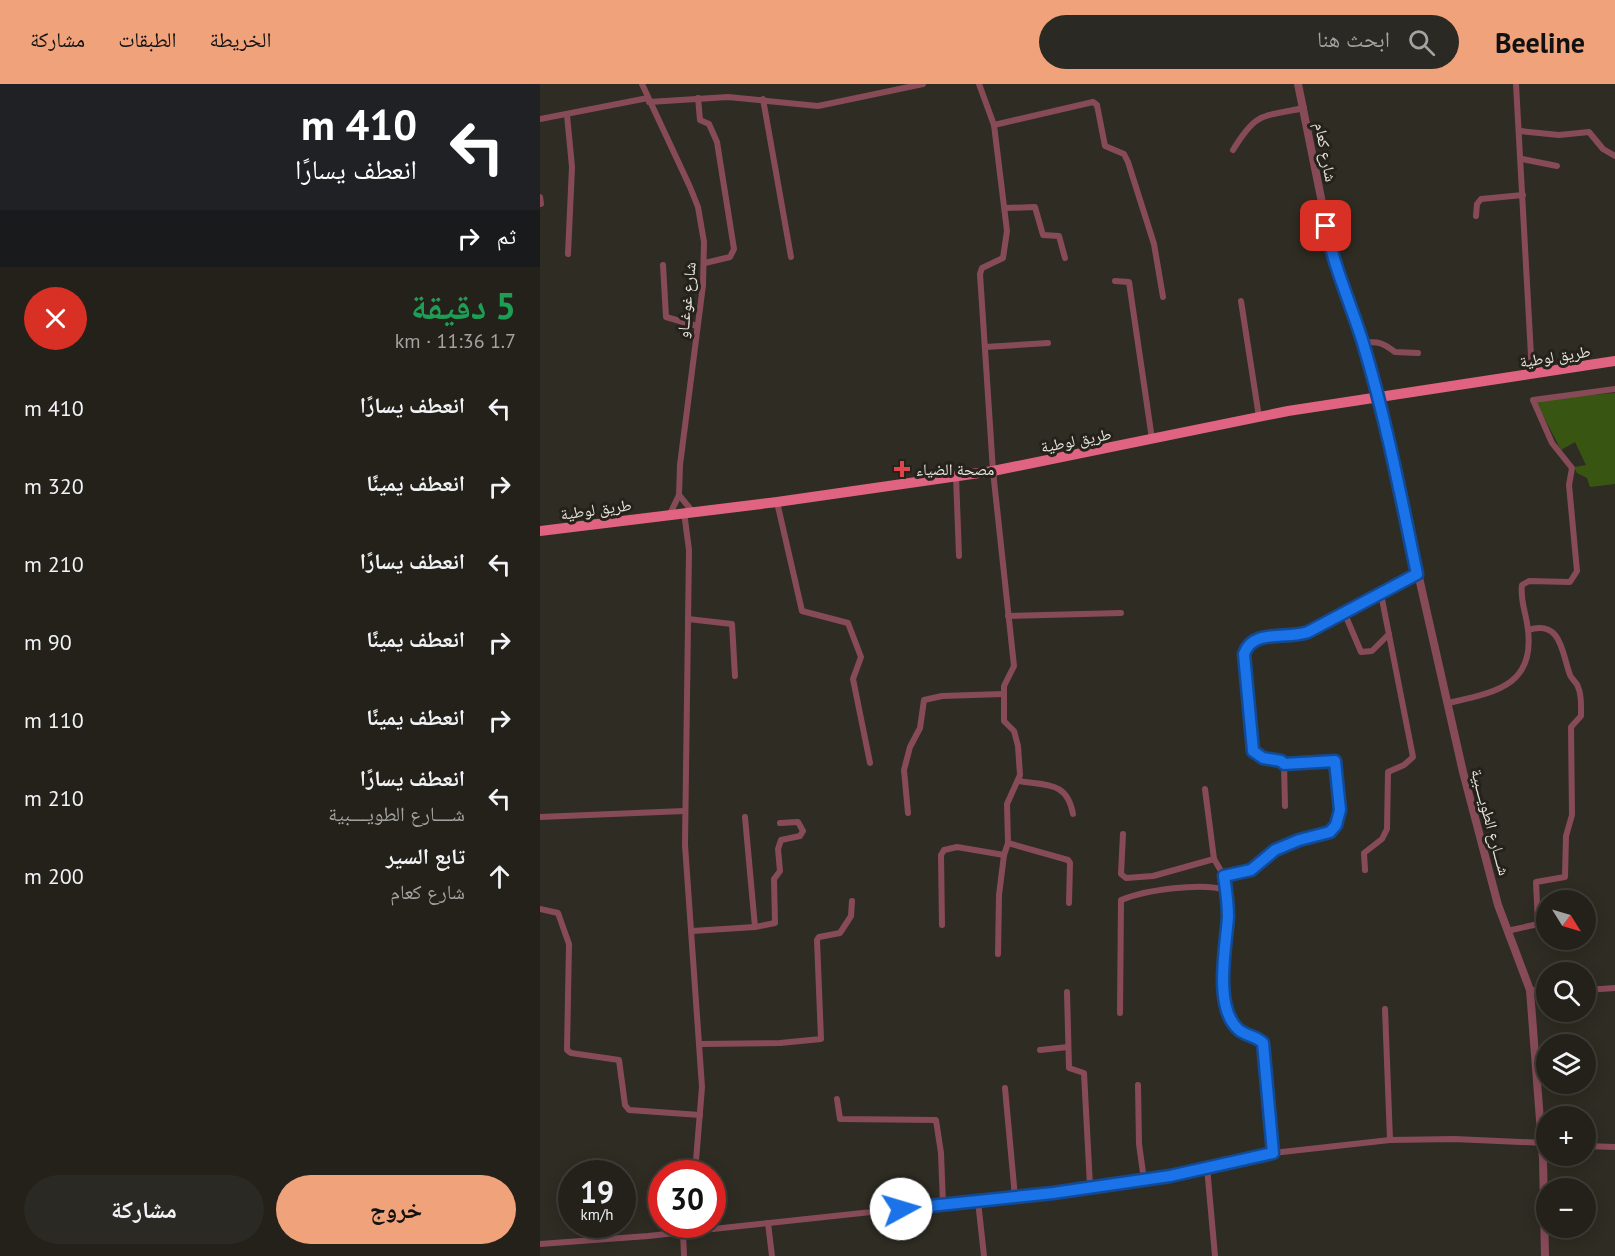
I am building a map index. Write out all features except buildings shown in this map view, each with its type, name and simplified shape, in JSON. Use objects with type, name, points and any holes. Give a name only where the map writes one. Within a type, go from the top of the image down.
[{"type":"main road","name":"طريق لوطية","points":[[540,531],[688,511],[777,502],[993,471],[1259,417],[1615,362]]},
{"type":"street","name":"شارع غوغــاو","points":[[642,84],[698,207],[705,263],[679,495],[670,514]]},
{"type":"street","points":[[540,119],[649,100],[763,99],[792,105],[818,106],[923,84]]},
{"type":"street","points":[[979,84],[994,124],[1006,208],[1005,254],[998,262],[980,272],[993,471],[1014,670],[1004,686],[1004,720],[1014,731],[1018,746],[1019,781],[1006,804],[1008,843],[1004,855],[999,895],[998,954]]},
{"type":"street","name":"شارع كعام","points":[[1298,84],[1335,267],[1363,343],[1377,398]]},
{"type":"street","points":[[1516,84],[1522,159],[1532,374]]},
{"type":"street","points":[[698,98],[700,120],[709,124],[717,142],[734,249],[730,257],[705,263]]},
{"type":"street","points":[[763,99],[791,257]]},
{"type":"street","points":[[994,124],[1093,102],[1097,105],[1105,146],[1124,154],[1128,162],[1154,244],[1163,297]]},
{"type":"street","points":[[1233,150],[1252,122],[1262,117],[1304,108]]},
{"type":"street","points":[[567,115],[572,167],[568,254]]},
{"type":"street","points":[[1520,131],[1559,135],[1589,132],[1603,149],[1615,156]]},
{"type":"street","points":[[1522,159],[1557,166]]},
{"type":"street","points":[[1476,216],[1476,207],[1481,199],[1523,195]]},
{"type":"street","points":[[540,197],[540,204]]},
{"type":"street","points":[[1006,208],[1035,207],[1043,235],[1059,236],[1065,258]]},
{"type":"street","points":[[663,266],[666,317],[697,326]]},
{"type":"street","points":[[1115,281],[1129,282],[1152,440]]},
{"type":"street","points":[[1241,301],[1259,417]]},
{"type":"street","points":[[1363,343],[1378,341],[1385,343],[1395,352],[1418,353]]},
{"type":"street","points":[[985,348],[1048,343]]},
{"type":"street","points":[[1448,703],[1484,696],[1507,686],[1516,678],[1527,659],[1528,630],[1521,590],[1523,583],[1529,581],[1570,582],[1577,571],[1569,484],[1572,468],[1552,443],[1533,400],[1615,389]]},
{"type":"street","name":"شــــارع الطويــــبية","points":[[1377,398],[1417,574],[1498,905],[1530,990],[1541,1106]]},
{"type":"street","points":[[956,476],[960,556]]},
{"type":"street","points":[[679,495],[688,511],[689,550],[684,811],[699,1044],[700,1116],[695,1160]]},
{"type":"street","points":[[777,502],[802,611],[848,623],[857,639],[861,662],[853,679],[870,763]]},
{"type":"street","points":[[1224,876],[1251,870],[1275,850],[1299,840],[1330,832],[1336,825],[1340,810],[1335,761],[1284,764],[1281,761],[1263,758],[1253,751],[1244,654],[1247,646],[1254,639],[1299,635],[1417,574]]},
{"type":"street","points":[[1365,870],[1364,853],[1382,839],[1387,829],[1388,772],[1404,765],[1413,757],[1381,594]]},
{"type":"street","points":[[1344,612],[1361,652],[1372,651],[1389,634]]},
{"type":"street","points":[[1008,616],[1121,613]]},
{"type":"street","points":[[688,619],[732,624],[735,676]]},
{"type":"street","points":[[1507,931],[1538,924],[1536,882],[1565,877],[1566,836],[1572,815],[1572,727],[1581,716],[1578,686],[1569,674],[1563,645],[1556,636],[1543,628],[1528,630]]},
{"type":"street","points":[[908,813],[904,770],[910,747],[920,728],[923,701],[942,696],[1003,694]]},
{"type":"street","points":[[1284,764],[1285,806]]},
{"type":"street","points":[[1019,781],[1064,790],[1070,798],[1073,814]]},
{"type":"street","points":[[1206,789],[1214,859],[1224,876],[1226,890],[1228,915],[1223,969],[1224,996],[1231,1017],[1239,1031],[1263,1043],[1273,1153]]},
{"type":"street","points":[[540,818],[684,811]]},
{"type":"street","points":[[745,817],[755,927]]},
{"type":"street","points":[[692,931],[755,927],[775,923],[774,879],[780,871],[778,846],[781,840],[800,836],[803,831],[798,822],[780,823]]},
{"type":"street","points":[[1123,834],[1120,865],[1121,874],[1126,878],[1154,876],[1214,859]]},
{"type":"street","points":[[1008,843],[1068,860],[1070,863],[1069,903]]},
{"type":"street","points":[[942,925],[941,855],[944,850],[957,847],[1004,855]]},
{"type":"street","points":[[1120,1013],[1121,900],[1196,885],[1212,885],[1226,890]]},
{"type":"street","points":[[699,1044],[780,1043],[821,1039],[817,940],[819,937],[840,933],[851,916],[852,901]]},
{"type":"street","points":[[540,909],[558,913],[569,944],[567,1050],[571,1053],[619,1060],[625,1105],[629,1110],[700,1116]]},
{"type":"street","points":[[1596,989],[1615,988]]},
{"type":"street","points":[[1530,990],[1536,990]]},
{"type":"street","points":[[1067,992],[1069,1068],[1084,1073],[1090,1186]]},
{"type":"street","points":[[1385,1009],[1390,1140]]},
{"type":"street","points":[[1040,1050],[1068,1047]]},
{"type":"street","points":[[1138,1085],[1138,1144],[1144,1180]]},
{"type":"street","points":[[1005,1088],[1015,1197]]},
{"type":"street","points":[[837,1100],[840,1119],[936,1120],[941,1153],[943,1204]]},
{"type":"street","points":[[726,1225],[768,1223],[1015,1197],[1144,1180],[1273,1153],[1390,1140],[1536,1143]]},
{"type":"street","points":[[1596,1146],[1615,1147]]},
{"type":"street","name":"شــــارع الطويــــبية","points":[[1544,1166],[1545,1256]]},
{"type":"street","points":[[1207,1167],[1215,1256]]},
{"type":"street","points":[[978,1201],[984,1256]]},
{"type":"street","points":[[768,1223],[772,1256]]},
{"type":"street","points":[[540,1244],[648,1234]]},
{"type":"street","points":[[683,1238],[684,1256]]},
{"type":"green space","points":[[1615,393],[1615,484],[1590,487],[1587,478],[1577,473],[1574,467],[1586,465],[1575,442],[1561,450],[1535,400]]},
{"type":"place","name":"مصحة الضياء","points":[[902,469]]},
{"type":"route","points":[[901,1209],[1053,1193],[1170,1176],[1273,1153],[1263,1043],[1239,1031],[1234,1024],[1224,996],[1223,969],[1228,915],[1224,876],[1251,870],[1275,850],[1299,840],[1330,832],[1336,825],[1340,810],[1335,761],[1284,764],[1279,760],[1263,758],[1253,751],[1244,654],[1247,646],[1254,639],[1271,636],[1290,637],[1308,632],[1417,574],[1382,414],[1363,343],[1335,267],[1326,226]]}]
